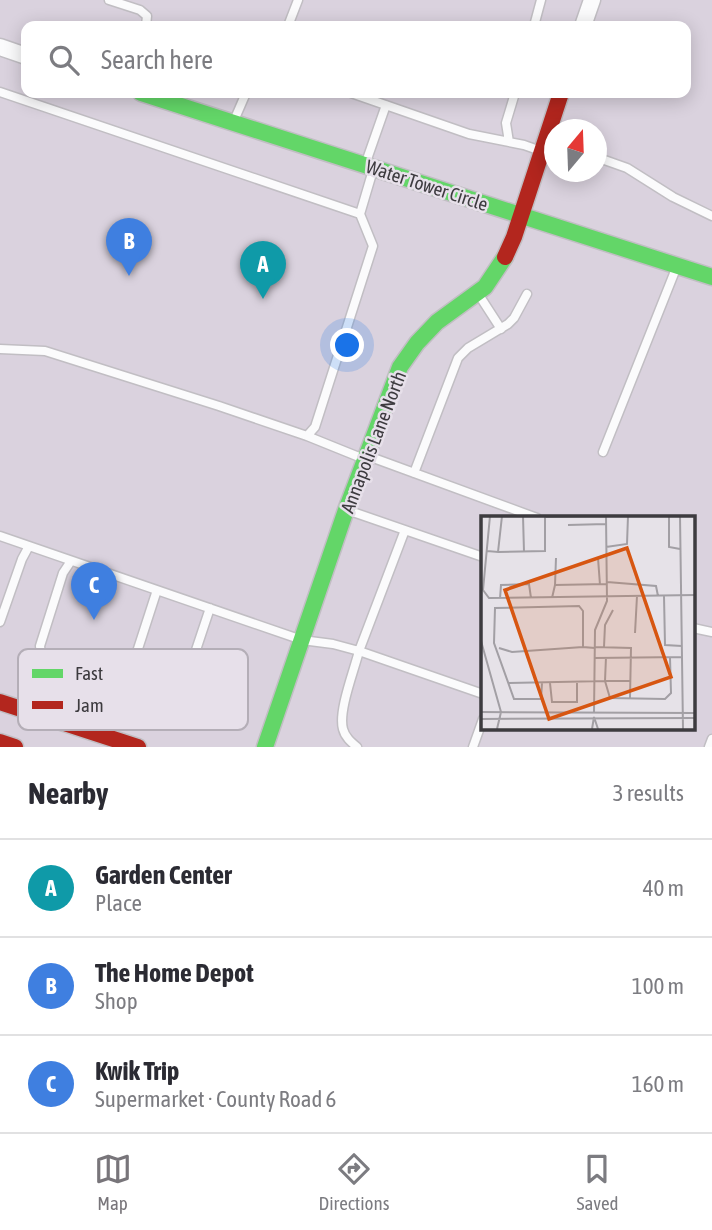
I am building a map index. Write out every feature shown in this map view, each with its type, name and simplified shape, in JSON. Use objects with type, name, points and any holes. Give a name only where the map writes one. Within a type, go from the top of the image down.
[{"type":"street","points":[[585,21],[592,0]]},
{"type":"street","points":[[0,47],[21,54]]},
{"type":"street","name":"Water Tower Circle","points":[[157,98],[712,277]]},
{"type":"street","name":"Annapolis Lane North","points":[[554,119],[560,98]]},
{"type":"street","name":"Annapolis Lane North","points":[[265,747],[346,510],[400,368],[417,343],[437,322],[485,287],[502,264],[544,152]]},
{"type":"street","points":[[0,702],[18,708]]},
{"type":"street","points":[[86,730],[138,747]]},
{"type":"street","points":[[0,742],[15,747]]},
{"type":"lane","points":[[109,0],[140,10],[147,16],[146,21]]},
{"type":"lane","points":[[290,21],[298,0]]},
{"type":"lane","points":[[535,21],[541,0]]},
{"type":"lane","points":[[0,92],[360,214]]},
{"type":"lane","points":[[233,122],[244,98]]},
{"type":"lane","points":[[366,98],[470,134],[509,142],[544,144]]},
{"type":"lane","points":[[509,142],[506,123],[514,98]]},
{"type":"lane","points":[[307,436],[315,427],[373,246],[360,214],[386,105]]},
{"type":"lane","points":[[607,161],[627,168],[673,197],[712,216]]},
{"type":"lane","points":[[603,452],[677,266]]},
{"type":"lane","points":[[477,292],[501,329]]},
{"type":"lane","points":[[414,473],[458,358],[468,348],[501,329],[514,318],[527,293]]},
{"type":"lane","points":[[0,349],[45,351],[219,405],[532,516]]},
{"type":"lane","points":[[346,510],[481,556]]},
{"type":"lane","points":[[357,747],[346,738],[341,715],[359,651],[405,530]]},
{"type":"lane","points":[[0,537],[302,640],[333,643],[481,693]]},
{"type":"lane","points":[[0,622],[29,546]]},
{"type":"lane","points":[[40,649],[63,573],[71,561]]},
{"type":"lane","points":[[138,649],[157,590]]},
{"type":"lane","points":[[196,649],[210,608]]},
{"type":"lane","points":[[694,628],[712,632]]},
{"type":"lane","points":[[473,747],[481,725]]},
{"type":"lane","points":[[709,747],[712,739]]},
{"type":"shaded area","points":[[0,0],[712,0],[712,747],[0,747]]},
{"type":"traffic: fast","points":[[157,98],[712,277]]},
{"type":"traffic: fast","points":[[265,747],[346,510],[400,367],[417,343],[437,322],[485,287],[505,257]]},
{"type":"traffic: jam","points":[[505,257],[559,98]]},
{"type":"traffic: jam","points":[[0,702],[18,708]]},
{"type":"traffic: jam","points":[[86,730],[138,747]]},
{"type":"traffic: jam","points":[[0,742],[15,747]]},
{"type":"place","name":"The Home Depot","points":[[129,276]]},
{"type":"place","name":"Garden Center","points":[[263,299]]},
{"type":"place","name":"Kwik Trip","points":[[94,620]]}]
